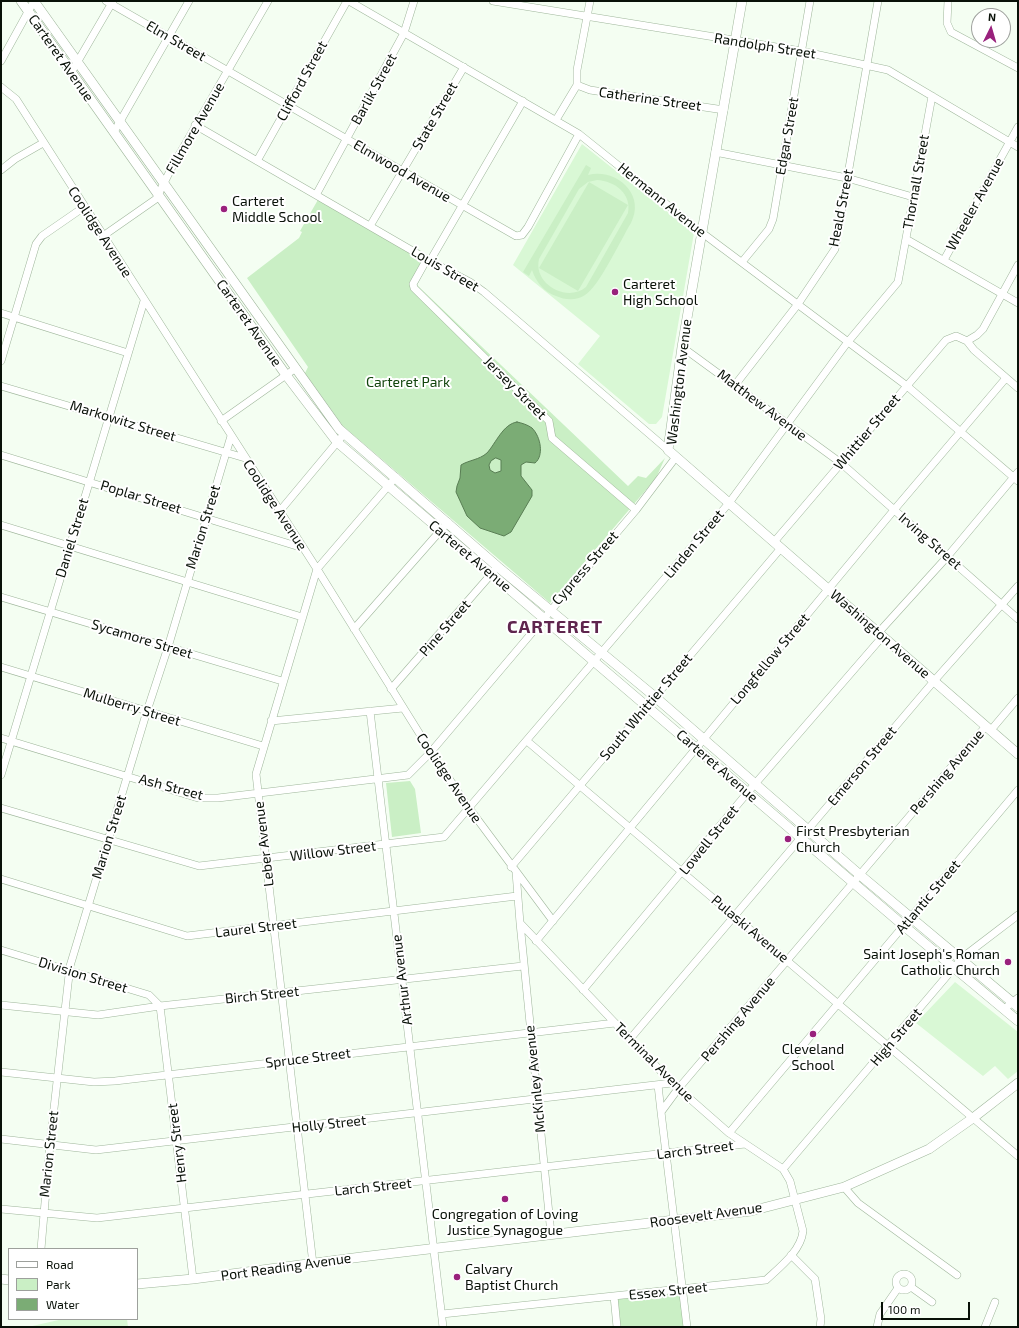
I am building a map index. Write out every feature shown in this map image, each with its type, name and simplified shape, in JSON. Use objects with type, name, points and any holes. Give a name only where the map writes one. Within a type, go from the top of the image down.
[{"type":"street","name":"Carteret Avenue","points":[[21,1],[71,74],[114,132],[286,375],[337,442],[800,838],[1018,1021]]},
{"type":"street","name":"Carteret Avenue","points":[[34,1],[344,434],[498,566],[654,696],[860,875],[961,960],[1016,1003]]},
{"type":"street","points":[[1,61],[34,1]]},
{"type":"street","points":[[114,132],[189,1]]},
{"type":"street","name":"Fillmore Avenue","points":[[103,236],[156,199],[196,125],[268,1]]},
{"type":"street","name":"Hermann Avenue","points":[[348,1],[579,134],[702,233],[907,386],[1016,477]]},
{"type":"street","name":"Clifford Street","points":[[257,161],[348,1]]},
{"type":"street","name":"Barlik Street","points":[[316,195],[404,33],[414,1]]},
{"type":"street","name":"Randolph Street","points":[[493,1],[801,52],[888,70],[1018,147]]},
{"type":"street","points":[[556,120],[577,84],[577,70],[590,1]]},
{"type":"street","name":"Washington Avenue","points":[[742,1],[682,347],[668,450],[1018,754]]},
{"type":"street","name":"Edgar Street","points":[[742,262],[769,229],[773,219],[810,1]]},
{"type":"street","name":"Heald Street","points":[[735,385],[798,304],[835,249],[878,1]]},
{"type":"street","points":[[948,1],[947,23],[951,32],[1018,68]]},
{"type":"street","points":[[71,74],[110,2]]},
{"type":"street","name":"Elm Street","points":[[110,2],[288,106]]},
{"type":"street","name":"State Street","points":[[370,226],[464,67]]},
{"type":"street","name":"Catherine Street","points":[[577,84],[590,90],[724,110]]},
{"type":"street","name":"Coolidge Avenue","points":[[1,87],[16,99],[317,569],[431,752],[513,869],[553,921]]},
{"type":"street","name":"Thornall Street","points":[[900,268],[932,96]]},
{"type":"street","name":"Jersey Street","points":[[522,101],[462,206],[413,284],[415,288],[549,420],[552,438],[636,510]]},
{"type":"street","name":"Elmwood Avenue","points":[[288,106],[516,236],[522,235],[528,227],[579,134]]},
{"type":"street","name":"Louis Street","points":[[196,125],[429,260],[470,282],[484,292],[668,450]]},
{"type":"street","name":"Wheeler Avenue","points":[[944,260],[1018,127]]},
{"type":"street","points":[[2,168],[43,143]]},
{"type":"street","points":[[715,152],[847,178],[914,197]]},
{"type":"street","points":[[1,361],[36,244],[42,236],[84,207]]},
{"type":"street","points":[[191,240],[199,233]]},
{"type":"street","points":[[906,240],[1018,303]]},
{"type":"street","points":[[1018,265],[983,329],[967,341],[974,350],[1018,388]]},
{"type":"street","name":"Linden Street","points":[[469,808],[729,503],[849,343],[898,282],[900,268]]},
{"type":"street","name":"Daniel Street","points":[[1,775],[144,301]]},
{"type":"street","points":[[1,313],[128,353]]},
{"type":"street","points":[[248,321],[257,313]]},
{"type":"street","name":"Whittier Street","points":[[777,545],[841,463],[946,340],[956,336],[967,341]]},
{"type":"street","name":"Matthew Avenue","points":[[682,347],[841,463]]},
{"type":"street","points":[[221,421],[296,368]]},
{"type":"street","name":"Longfellow Street","points":[[536,941],[828,589],[1006,378]]},
{"type":"street","name":"Markowitz Street","points":[[1,386],[245,458]]},
{"type":"street","points":[[280,512],[344,434]]},
{"type":"street","name":"Marion Street","points":[[41,1248],[50,1144],[70,966],[127,776],[168,647],[205,517],[231,436]]},
{"type":"street","name":"Poplar Street","points":[[1,455],[303,548]]},
{"type":"street","name":"Cypress Street","points":[[431,752],[543,617],[636,510],[676,457]]},
{"type":"street","name":"Irving Street","points":[[841,463],[1018,619]]},
{"type":"street","points":[[317,569],[396,477]]},
{"type":"street","name":"Lowell Street","points":[[583,990],[755,783],[1016,477]]},
{"type":"street","points":[[354,630],[448,522]]},
{"type":"street","points":[[1,525],[302,617]]},
{"type":"street","name":"South Whittier Street","points":[[513,869],[777,545]]},
{"type":"street","name":"Pine Street","points":[[392,689],[498,566]]},
{"type":"street","name":"Leber Avenue","points":[[313,1264],[256,774],[282,681],[317,569]]},
{"type":"street","name":"Emerson Street","points":[[630,1039],[934,681],[1018,586]]},
{"type":"street","name":"Sycamore Street","points":[[1,597],[282,681]]},
{"type":"street","name":"Mulberry Street","points":[[1,667],[263,746]]},
{"type":"street","name":"Pershing Avenue","points":[[661,1112],[678,1089],[853,883],[988,728],[1018,698]]},
{"type":"street","points":[[271,722],[404,708]]},
{"type":"street","name":"Arthur Avenue","points":[[370,711],[443,1327]]},
{"type":"street","name":"Ash Street","points":[[1,738],[198,798],[218,798],[408,775],[431,752]]},
{"type":"street","name":"Pulaski Avenue","points":[[527,741],[1018,1156]]},
{"type":"street","name":"Atlantic Street","points":[[729,1133],[1018,790]]},
{"type":"street","name":"Willow Street","points":[[1,808],[199,866],[442,838],[469,808]]},
{"type":"street","name":"McKinley Avenue","points":[[513,869],[520,923],[551,1234]]},
{"type":"street","name":"Laurel Street","points":[[1,879],[187,936],[517,896]]},
{"type":"street","name":"High Street","points":[[784,1169],[961,960],[1018,915]]},
{"type":"street","points":[[520,923],[536,941]]},
{"type":"street","name":"Terminal Avenue","points":[[536,941],[678,1089],[729,1133],[784,1169]]},
{"type":"street","name":"Division Street","points":[[1,950],[149,995],[160,1006]]},
{"type":"street","name":"Birch Street","points":[[1,1005],[98,1015],[160,1006],[402,981],[524,966]]},
{"type":"street","points":[[1004,1009],[1016,1003]]},
{"type":"street","name":"Henry Street","points":[[160,1006],[193,1279]]},
{"type":"street","name":"Spruce Street","points":[[1,1072],[101,1081],[614,1023]]},
{"type":"street","name":"Holly Street","points":[[1,1140],[96,1150],[538,1100],[672,1083]]},
{"type":"street","name":"Roosevelt Avenue","points":[[434,1249],[751,1211],[844,1187],[928,1149],[973,1118],[1018,1083]]},
{"type":"street","points":[[658,1085],[687,1327]]},
{"type":"street","name":"Larch Street","points":[[1,1209],[97,1218],[745,1144]]},
{"type":"street","name":"Essex Street","points":[[442,1314],[683,1290],[766,1280],[792,1255],[803,1239],[803,1231],[789,1177],[784,1169]]},
{"type":"street","points":[[844,1187],[858,1203],[957,1275]]},
{"type":"street","name":"Port Reading Avenue","points":[[138,1284],[193,1279],[434,1249]]},
{"type":"street","points":[[792,1255],[815,1279],[821,1319],[820,1327]]},
{"type":"street","points":[[898,1288],[895,1280],[902,1273],[910,1276],[912,1282],[911,1286]]},
{"type":"street","points":[[898,1288],[905,1290],[911,1286]]},
{"type":"street","points":[[911,1286],[932,1302]]},
{"type":"street","points":[[877,1327],[880,1314],[898,1288]]},
{"type":"street","points":[[614,1296],[617,1327]]},
{"type":"street","points":[[985,1327],[995,1302]]},
{"type":"shaded area","name":"Carteret High School","points":[[582,144],[694,233],[662,417],[656,424],[649,424],[578,364],[600,336],[513,265]]},
{"type":"shaded area","points":[[955,982],[1018,1032],[1018,1071],[1008,1079],[995,1066],[983,1076],[916,1023]]},
{"type":"shaded area","points":[[59,1320],[127,1320],[128,1327],[28,1327]]},
{"type":"green space","points":[[586,165],[591,168],[588,175],[609,175],[618,179],[626,186],[635,202],[635,212],[631,223],[603,273],[591,290],[582,297],[574,299],[559,297],[544,289],[536,279],[532,270],[529,276],[523,272]],"holes":[[[597,180],[616,186],[625,194],[629,206],[628,213],[586,287],[570,293],[561,292],[546,283],[541,276],[539,259],[579,189],[588,182]]]},
{"type":"green space","points":[[589,182],[628,205],[578,291],[539,268]]},
{"type":"green space","name":"Carteret Park","points":[[319,198],[430,260],[417,285],[628,486],[638,476],[646,478],[665,458],[656,478],[550,603],[343,426],[305,373],[308,367],[247,278],[299,238],[302,232],[300,231]]},
{"type":"green space","points":[[410,781],[415,789],[421,833],[392,837],[386,783]]},
{"type":"green space","points":[[683,1293],[687,1327],[616,1327],[613,1298]]},
{"type":"water","points":[[519,422],[532,428],[538,436],[540,456],[535,463],[526,462],[521,465],[521,476],[532,490],[532,496],[511,532],[504,536],[480,528],[467,516],[456,492],[460,478],[461,465],[487,453],[504,430],[512,423]],"holes":[[[496,458],[501,460],[501,471],[495,473],[490,470],[489,465],[491,461]]]},
{"type":"place","name":"Carteret Middle School","points":[[224,209]]},
{"type":"place","name":"Carteret High School","points":[[615,292]]},
{"type":"place","name":"First Presbyterian Church","points":[[788,839]]},
{"type":"place","name":"Saint Joseph's Roman Catholic Church","points":[[1008,962]]},
{"type":"place","name":"Cleveland School","points":[[813,1034]]},
{"type":"place","name":"Congregation of Loving Justice Synagogue","points":[[505,1199]]},
{"type":"place","name":"Calvary Baptist Church","points":[[457,1277]]},
{"type":"district","name":"CARTERET","points":[[555,627]]}]
